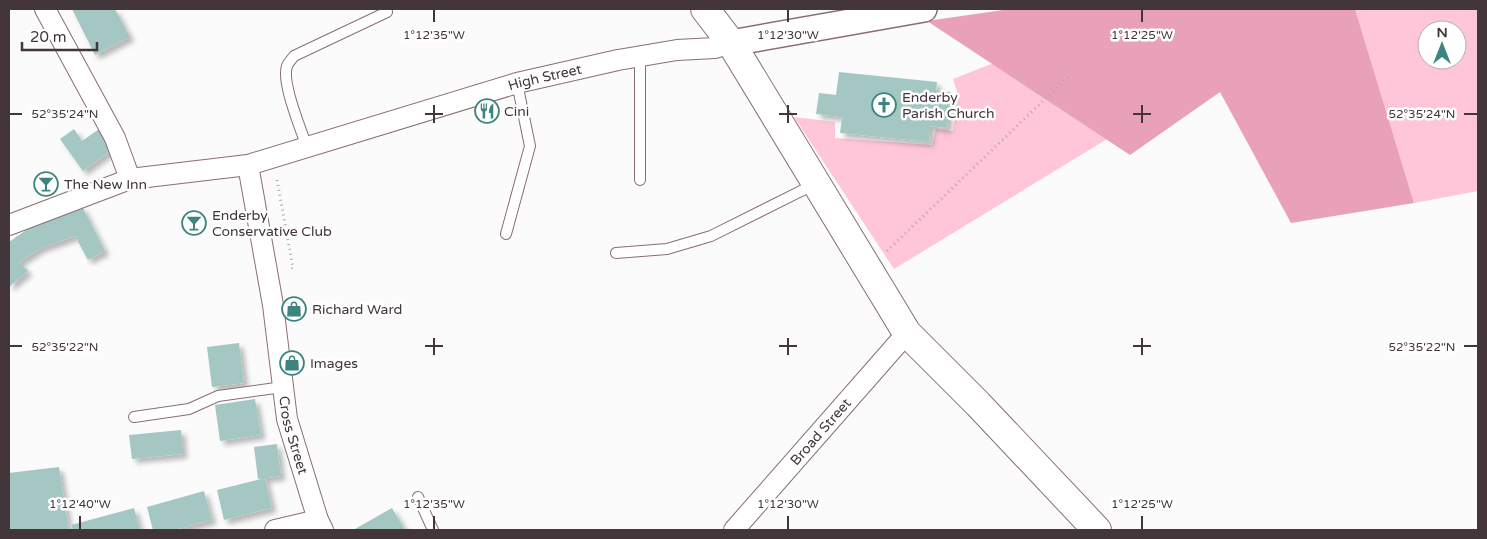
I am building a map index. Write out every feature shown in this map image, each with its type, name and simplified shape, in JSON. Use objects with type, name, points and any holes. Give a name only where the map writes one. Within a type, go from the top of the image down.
[{"type":"main road","points":[[705,9],[731,44],[907,333],[978,404],[1097,530]]},
{"type":"street","points":[[45,9],[115,138],[130,179]]},
{"type":"street","points":[[731,44],[924,9]]},
{"type":"street","name":"High Street","points":[[9,224],[130,179],[248,165],[517,83],[640,56],[677,50],[715,48],[731,44]]},
{"type":"street","name":"Cross Street","points":[[248,165],[273,305],[288,419],[321,525]]},
{"type":"street","name":"Broad Street","points":[[734,530],[907,333]]},
{"type":"street","points":[[275,530],[321,525]]},
{"type":"lane","points":[[307,148],[286,77],[287,66],[294,56],[387,12]]},
{"type":"lane","points":[[640,56],[640,180]]},
{"type":"lane","points":[[506,234],[530,146],[517,83]]},
{"type":"lane","points":[[616,253],[667,250],[711,236],[816,184]]},
{"type":"lane","points":[[134,416],[188,409],[218,396],[283,387]]},
{"type":"lane","points":[[418,497],[432,530]]},
{"type":"path","points":[[868,269],[1071,74]]},
{"type":"path","points":[[266,272],[293,268],[276,174]]},
{"type":"shaded area","points":[[1010,9],[1355,9],[1414,203],[1291,223],[1220,92],[1130,155],[927,21]]},
{"type":"shaded area","points":[[1355,9],[1478,9],[1478,191],[1414,203]]},
{"type":"shaded area","points":[[1004,59],[1158,108],[894,269],[794,117],[835,122],[835,138],[932,145],[936,129],[953,131],[958,95],[953,79]]},
{"type":"building","points":[[72,9],[115,9],[130,37],[95,55]]},
{"type":"building","name":"Enderby Parish Church","points":[[839,72],[937,82],[936,91],[951,92],[947,128],[930,126],[929,142],[840,133],[842,117],[816,114],[819,93],[836,95]]},
{"type":"building","points":[[74,129],[82,141],[99,129],[113,149],[83,171],[60,139]]},
{"type":"building","points":[[82,206],[105,251],[88,260],[75,236],[41,248],[19,262],[28,271],[9,287],[9,242],[32,226]]},
{"type":"building","points":[[239,343],[244,383],[212,387],[207,347]]},
{"type":"building","points":[[255,399],[261,435],[220,441],[215,405]]},
{"type":"building","points":[[181,430],[183,454],[132,459],[129,435]]},
{"type":"building","points":[[277,444],[281,476],[258,479],[254,447]]},
{"type":"building","points":[[59,467],[69,530],[9,530],[9,473]]},
{"type":"building","points":[[265,478],[272,508],[224,520],[217,490]]},
{"type":"building","points":[[204,491],[212,520],[174,530],[153,530],[147,507]]},
{"type":"building","points":[[134,508],[140,530],[73,530],[71,525]]},
{"type":"building","points":[[392,508],[405,530],[353,530]]},
{"type":"place","name":"Enderby Parish Church","points":[[884,105]]},
{"type":"place","name":"Cini","points":[[487,111]]},
{"type":"place","name":"The New Inn","points":[[46,184]]},
{"type":"place","name":"Enderby Conservative Club","points":[[194,223]]},
{"type":"place","name":"Richard Ward","points":[[294,309]]},
{"type":"place","name":"Images","points":[[292,363]]}]
